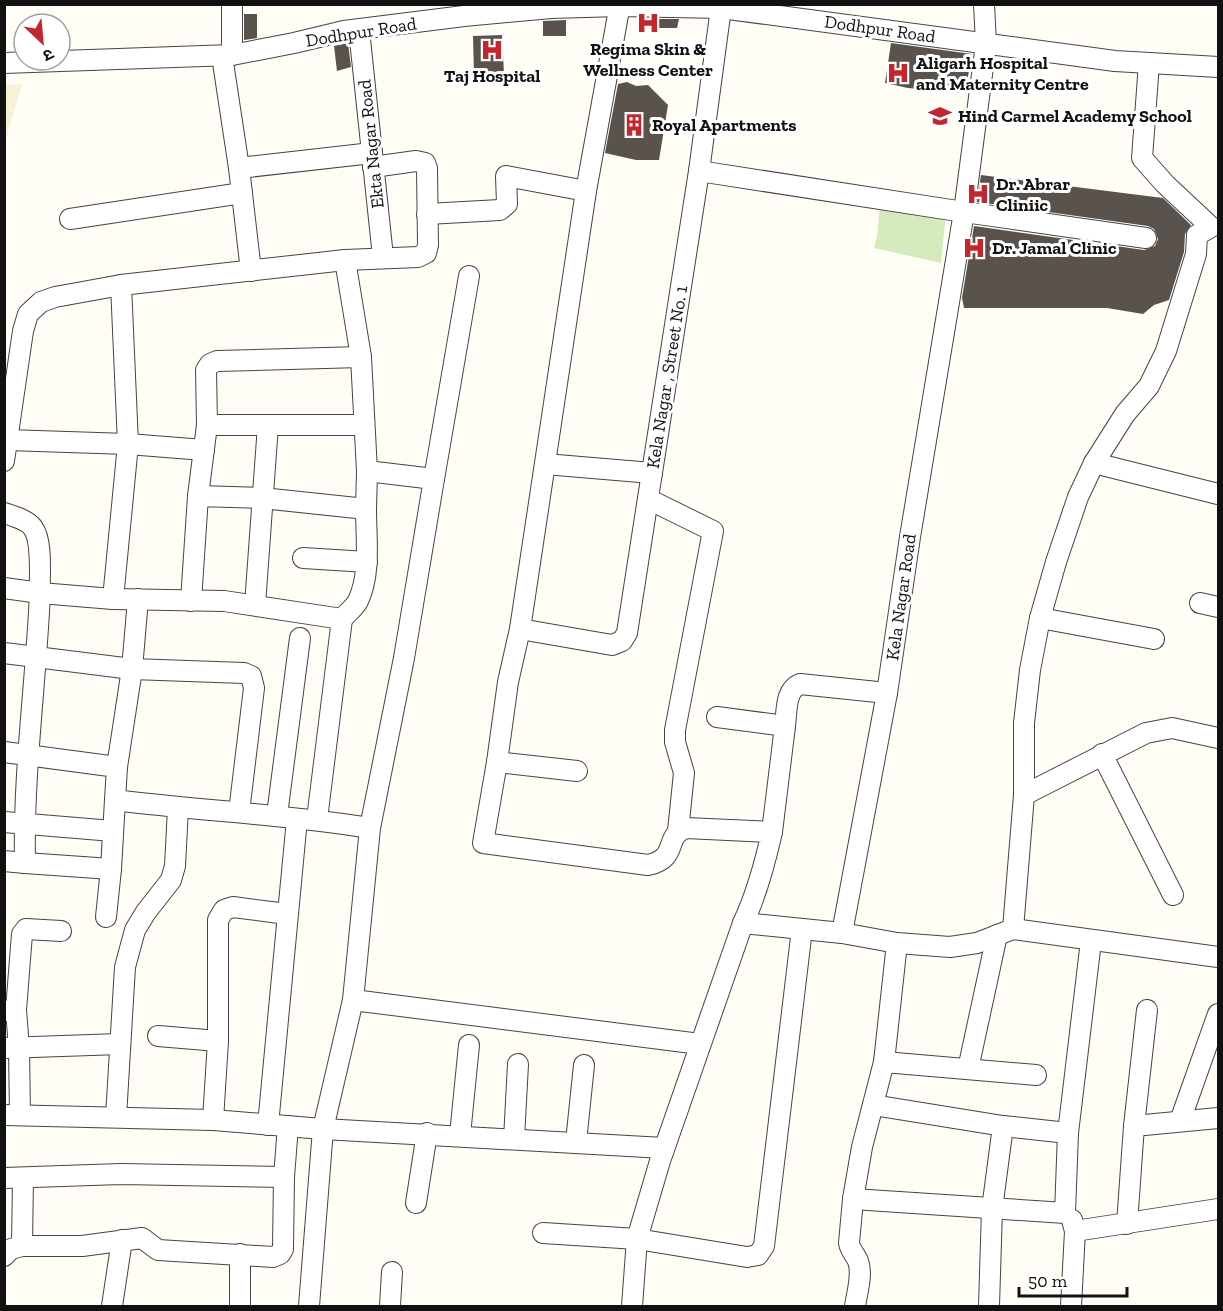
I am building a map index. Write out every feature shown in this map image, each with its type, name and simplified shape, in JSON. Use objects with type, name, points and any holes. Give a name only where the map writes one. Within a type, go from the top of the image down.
[{"type":"street","points":[[232,4],[227,55],[251,271]]},
{"type":"street","name":"Kela Nagar Road","points":[[842,933],[887,693],[910,537],[964,212],[986,44],[984,4]]},
{"type":"street","points":[[620,5],[586,191],[520,629],[508,682],[483,843],[648,864],[666,857],[674,835],[686,828],[772,831]]},
{"type":"street","name":"Dodhpur Road","points":[[4,63],[227,55],[344,31],[465,10],[620,5],[721,9],[1115,61],[1218,67]]},
{"type":"street","name":"Kela Nagar , Street No. 1","points":[[520,629],[612,645],[622,641],[627,633],[699,171],[721,9]]},
{"type":"street","name":"Ekta Nagar Road","points":[[359,30],[383,257]]},
{"type":"street","points":[[968,1069],[1005,932],[1024,795],[1024,723],[1030,670],[1040,618],[1056,562],[1078,497],[1094,464],[1125,414],[1149,386],[1166,351],[1196,254],[1197,235],[1211,226],[1165,184],[1142,158],[1149,63]]},
{"type":"street","points":[[4,461],[23,331],[28,314],[41,302],[55,297],[121,285],[345,260],[418,257],[426,252],[428,245],[427,168],[425,163],[373,160],[239,168]]},
{"type":"street","points":[[699,171],[1146,238]]},
{"type":"street","points":[[427,214],[501,210],[507,204],[506,176],[586,191]]},
{"type":"street","points":[[70,219],[242,193]]},
{"type":"street","points":[[318,819],[342,619],[358,602],[367,562],[367,471],[361,357],[345,260]]},
{"type":"street","points":[[309,1306],[323,1129],[353,1000],[370,828],[404,658],[469,276]]},
{"type":"street","points":[[113,599],[128,444],[121,285]]},
{"type":"street","points":[[191,601],[198,496],[207,425],[206,370],[210,364],[217,361],[361,357]]},
{"type":"street","points":[[207,425],[364,425]]},
{"type":"street","points":[[255,606],[268,425]]},
{"type":"street","points":[[7,440],[128,444],[204,450]]},
{"type":"street","points":[[545,464],[652,473]]},
{"type":"street","points":[[1094,464],[1218,494]]},
{"type":"street","points":[[367,471],[434,479]]},
{"type":"street","points":[[198,496],[262,498],[366,509]]},
{"type":"street","points":[[648,499],[713,531],[675,730],[675,742],[684,773],[678,831]]},
{"type":"street","points":[[4,513],[33,527],[39,541],[40,593],[37,658],[27,756],[25,863]]},
{"type":"street","points":[[303,558],[367,562]]},
{"type":"street","points":[[4,588],[113,599],[224,601],[342,619]]},
{"type":"street","points":[[106,917],[117,767],[132,669],[138,599]]},
{"type":"street","points":[[1040,618],[1154,639]]},
{"type":"street","points":[[277,815],[300,638]]},
{"type":"street","points":[[4,653],[132,669],[251,676],[254,688],[239,812]]},
{"type":"street","points":[[632,1306],[637,1239],[664,1148],[742,923],[752,905],[765,865],[772,831],[789,692],[800,684],[887,693]]},
{"type":"street","points":[[717,717],[785,726]]},
{"type":"street","points":[[1024,795],[1146,733],[1172,728],[1218,738]]},
{"type":"street","points":[[4,752],[117,767]]},
{"type":"street","points":[[1102,754],[1173,895]]},
{"type":"street","points":[[497,762],[577,771]]},
{"type":"street","points":[[115,800],[178,808],[318,819],[370,828]]},
{"type":"street","points":[[116,1117],[125,967],[130,944],[146,912],[171,880],[175,866],[178,808]]},
{"type":"street","points":[[268,1125],[297,819]]},
{"type":"street","points":[[4,822],[112,831]]},
{"type":"street","points":[[4,861],[111,869]]},
{"type":"street","points":[[213,1120],[218,1041],[218,920],[224,910],[233,907],[287,914]]},
{"type":"street","points":[[742,923],[842,933],[897,943],[950,947],[977,943],[1005,932],[1047,933],[1091,941],[1218,957]]},
{"type":"street","points":[[61,931],[26,929],[12,943],[10,1010],[12,1115],[213,1120],[323,1129],[664,1148]]},
{"type":"street","points":[[543,1233],[637,1239],[747,1257],[758,1254],[764,1246],[802,929]]},
{"type":"street","points":[[1065,1213],[1068,1132],[1091,941]]},
{"type":"street","points":[[855,1306],[860,1269],[849,1243],[853,1199],[862,1147],[884,1062],[897,943]]},
{"type":"street","points":[[353,1000],[700,1044]]},
{"type":"street","points":[[1127,1224],[1134,1126],[1147,1010]]},
{"type":"street","points":[[1180,1121],[1218,1014]]},
{"type":"street","points":[[158,1036],[218,1041]]},
{"type":"street","points":[[12,1048],[120,1044]]},
{"type":"street","points":[[460,1136],[469,1045]]},
{"type":"street","points":[[884,1062],[1036,1075]]},
{"type":"street","points":[[514,1139],[518,1064]]},
{"type":"street","points":[[576,1142],[584,1065]]},
{"type":"street","points":[[873,1105],[1003,1126],[1068,1132]]},
{"type":"street","points":[[1134,1126],[1218,1118]]},
{"type":"street","points":[[4,1256],[11,1249],[22,1246],[82,1246],[141,1238],[158,1250],[273,1257],[280,1254],[283,1249],[284,1177],[288,1126]]},
{"type":"street","points":[[989,1306],[992,1209],[1003,1126]]},
{"type":"street","points":[[416,1203],[427,1133]]},
{"type":"street","points":[[22,1246],[14,1178],[121,1174],[284,1177]]},
{"type":"street","points":[[853,1199],[1065,1213],[1072,1219],[1075,1232],[1071,1306]]},
{"type":"street","points":[[1075,1232],[1218,1209]]},
{"type":"street","points":[[112,1306],[122,1240]]},
{"type":"street","points":[[240,1254],[240,1306]]},
{"type":"street","points":[[390,1306],[392,1272]]},
{"type":"shaded area","points":[[22,84],[5,142],[5,85]]},
{"type":"green space","points":[[880,202],[946,213],[941,263],[874,248]]},
{"type":"building","points":[[244,14],[257,14],[257,38],[244,40]]},
{"type":"building","points":[[658,19],[679,19],[677,28],[657,28]]},
{"type":"building","points":[[566,20],[566,36],[543,36],[543,21]]},
{"type":"building","points":[[502,35],[504,74],[474,75],[473,36]]},
{"type":"building","points":[[348,43],[351,67],[337,71],[334,46]]},
{"type":"building","points":[[891,43],[972,54],[965,93],[908,88],[885,83]]},
{"type":"building","name":"Royal Apartments","points":[[627,82],[636,86],[648,85],[668,105],[659,160],[636,160],[605,153],[618,84]]},
{"type":"building","points":[[981,175],[1163,198],[1191,225],[1185,234],[1184,252],[1169,300],[1154,305],[1143,314],[1107,308],[964,308],[962,298],[974,226],[1144,250],[1155,246],[1158,239],[1154,229],[1148,226],[977,202]]},
{"type":"place","name":"Regima Skin & Wellness Center","points":[[648,23]]},
{"type":"place","name":"Taj Hospital","points":[[492,50]]},
{"type":"place","name":"Aligarh Hospital and Maternity Centre","points":[[898,73]]},
{"type":"place","name":"Hind Carmel Academy School","points":[[940,116]]},
{"type":"place","name":"Royal Apartments","points":[[634,125]]},
{"type":"place","name":"Dr. Abrar Cliniic","points":[[978,194]]},
{"type":"place","name":"Dr. Jamal Clinic","points":[[974,248]]}]
